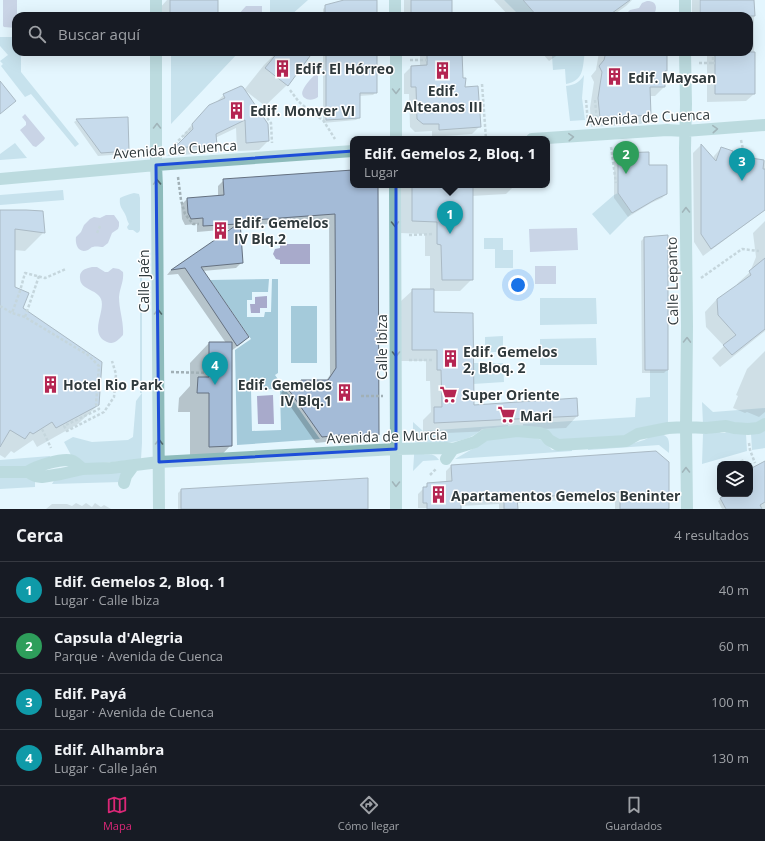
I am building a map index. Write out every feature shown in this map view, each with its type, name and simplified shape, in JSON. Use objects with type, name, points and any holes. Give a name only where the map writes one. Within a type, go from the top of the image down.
[{"type":"street","points":[[156,0],[156,12]]},
{"type":"street","points":[[395,0],[395,12]]},
{"type":"street","points":[[685,0],[685,12]]},
{"type":"street","name":"Calle Jaén","points":[[156,56],[159,509]]},
{"type":"street","points":[[396,56],[396,136]]},
{"type":"street","name":"Calle Lepanto","points":[[686,56],[687,509]]},
{"type":"street","name":"Avenida de Cuenca","points":[[550,138],[765,125]]},
{"type":"street","name":"Avenida de Cuenca","points":[[0,179],[156,165],[348,151]]},
{"type":"street","name":"Calle Ibiza","points":[[395,188],[396,509]]},
{"type":"street","name":"Avenida de Murcia","points":[[0,472],[28,472],[35,476],[42,477],[83,469],[111,468],[159,462],[396,449],[446,448],[453,450],[475,442],[485,435],[517,431],[545,434],[549,440],[558,445],[626,441],[638,434],[668,428],[706,428],[726,426],[748,429],[758,428],[765,424]]},
{"type":"street","points":[[446,459],[453,450]]},
{"type":"street","points":[[28,472],[33,468],[64,460],[73,461],[83,469]]},
{"type":"street","points":[[124,483],[126,476],[134,465]]},
{"type":"path","points":[[703,63],[714,63],[713,56]]},
{"type":"path","points":[[482,84],[486,136]]},
{"type":"path","points":[[290,90],[299,102],[323,120],[348,151]]},
{"type":"path","points":[[586,100],[599,135],[611,152],[616,183]]},
{"type":"path","points":[[596,100],[599,135]]},
{"type":"path","points":[[264,114],[270,123],[272,157]]},
{"type":"path","points":[[96,233],[100,226]]},
{"type":"path","points":[[395,235],[434,234]]},
{"type":"path","points":[[687,287],[742,249],[759,251]]},
{"type":"path","points":[[12,313],[25,273],[45,278],[66,269]]},
{"type":"path","points":[[25,317],[39,276]]},
{"type":"path","points":[[0,306],[12,313],[25,317],[88,355],[99,366],[96,404],[99,409],[64,426],[67,431],[104,412],[114,397],[116,374],[112,361]]},
{"type":"path","points":[[396,360],[434,360]]},
{"type":"path","points":[[158,372],[209,373]]},
{"type":"path","points":[[361,396],[395,396]]},
{"type":"path","points":[[42,429],[58,461]]},
{"type":"path","points":[[749,442],[750,450],[755,463]]},
{"type":"highlighted area","points":[[396,148],[396,449],[159,462],[156,165]]},
{"type":"shaded area","points":[[3,0],[17,0],[17,12],[12,12],[12,28],[3,26]]},
{"type":"shaded area","points":[[270,0],[308,0],[294,12],[270,12]]},
{"type":"shaded area","points":[[504,0],[523,0],[534,12],[516,12]]},
{"type":"shaded area","points":[[647,1],[653,2],[656,6],[655,12],[628,12],[639,8],[642,3]]},
{"type":"shaded area","points":[[246,6],[262,6],[262,12],[241,12]]},
{"type":"shaded area","points":[[0,37],[12,37],[12,56],[21,56],[21,72],[79,144],[75,147],[31,94],[25,97],[1,66],[3,64],[0,61],[8,55],[0,46]]},
{"type":"shaded area","points":[[171,56],[235,56],[171,124]]},
{"type":"shaded area","points":[[552,56],[584,56],[582,72],[577,80],[566,84],[565,69],[553,70]]},
{"type":"shaded area","points":[[316,74],[318,76],[318,97],[312,100],[306,99],[302,93],[303,90]]},
{"type":"shaded area","points":[[584,75],[582,98],[585,120],[570,121],[566,86],[577,83]]},
{"type":"shaded area","points":[[25,114],[45,138],[36,147],[33,146],[20,130],[26,125],[26,122],[22,117]]},
{"type":"shaded area","points":[[15,143],[27,158],[0,160],[0,154]]},
{"type":"shaded area","points":[[63,190],[64,200],[0,205],[0,195]]},
{"type":"shaded area","points":[[134,193],[139,194],[140,198],[140,230],[137,233],[127,228],[129,224],[120,203],[120,198]]},
{"type":"shaded area","points":[[618,193],[632,213],[610,235],[592,214]]},
{"type":"shaded area","points":[[106,215],[114,215],[119,222],[118,229],[112,233],[108,243],[103,247],[92,247],[85,251],[78,248],[76,237],[81,232],[84,225],[94,217],[100,218]]},
{"type":"shaded area","points":[[577,228],[578,250],[530,252],[529,229]]},
{"type":"shaded area","points":[[484,238],[503,238],[503,250],[513,250],[513,268],[495,268],[495,249],[484,249]]},
{"type":"shaded area","points":[[280,244],[310,244],[310,264],[280,264],[280,260],[276,259],[273,254],[275,249],[280,248]]},
{"type":"shaded area","points":[[140,253],[142,253],[142,393],[140,393]]},
{"type":"shaded area","points":[[535,266],[556,266],[556,284],[535,284]]},
{"type":"shaded area","points":[[92,267],[97,267],[105,272],[108,272],[113,268],[119,269],[123,272],[119,297],[123,335],[114,342],[109,343],[101,338],[98,328],[102,304],[101,299],[96,293],[83,285],[81,282],[80,275],[82,271]]},
{"type":"shaded area","points":[[269,279],[268,292],[252,292],[252,300],[247,300],[247,317],[264,317],[265,312],[271,312],[272,279],[278,279],[278,373],[275,375],[320,439],[237,445],[235,350],[251,339],[210,280]],"holes":[[[273,389],[274,391],[280,391],[281,430],[252,431],[251,390]]]},
{"type":"shaded area","points":[[267,296],[267,308],[260,308],[260,313],[251,313],[250,304],[255,304],[255,297]]},
{"type":"shaded area","points":[[540,298],[596,298],[597,324],[540,325]]},
{"type":"shaded area","points":[[291,306],[317,306],[317,363],[291,363]]},
{"type":"shaded area","points":[[503,336],[503,352],[485,352],[485,337]]},
{"type":"shaded area","points":[[596,338],[597,365],[540,365],[540,339]]},
{"type":"shaded area","points":[[473,363],[503,363],[504,382],[473,384]]},
{"type":"shaded area","points":[[650,370],[668,370],[668,424],[621,438],[563,441],[523,427],[523,424],[635,417],[636,398],[650,397]]},
{"type":"shaded area","points":[[142,393],[141,459],[84,465],[71,455],[64,442],[73,437],[92,442],[128,440],[133,437],[136,401]]},
{"type":"shaded area","points":[[273,395],[274,424],[258,424],[257,396]]},
{"type":"shaded area","points":[[702,402],[713,412],[765,408],[765,419],[756,423],[703,424]]},
{"type":"shaded area","points":[[413,422],[423,431],[508,425],[508,427],[482,429],[468,438],[452,442],[418,443],[415,442]]},
{"type":"shaded area","points":[[728,430],[746,434],[747,451],[702,464],[703,434],[719,432],[725,433]]},
{"type":"shaded area","points":[[765,430],[765,448],[752,450],[751,434]]},
{"type":"shaded area","points":[[660,434],[668,438],[669,453],[659,445],[588,450],[631,444]]},
{"type":"shaded area","points":[[528,435],[544,441],[552,450],[570,448],[572,451],[455,459],[474,448],[487,438]]},
{"type":"shaded area","points":[[414,454],[432,455],[437,457],[439,460],[423,461],[413,471]]},
{"type":"shaded area","points":[[50,456],[49,461],[29,467],[0,468],[0,460]]},
{"type":"shaded area","points":[[127,470],[121,482],[52,484],[55,479],[60,477]]},
{"type":"shaded area","points":[[0,475],[16,476],[35,480],[35,487],[0,489]]},
{"type":"building","points":[[170,0],[218,0],[218,12],[170,12]]},
{"type":"building","points":[[344,0],[377,0],[377,12],[325,12],[325,5]]},
{"type":"building","points":[[411,0],[452,0],[452,12],[411,12]]},
{"type":"building","points":[[523,0],[630,0],[614,12],[534,12]]},
{"type":"building","points":[[700,0],[754,0],[755,16],[753,16],[753,12],[700,12]]},
{"type":"building","points":[[753,52],[755,52],[755,94],[715,94],[715,56],[753,56]]},
{"type":"building","name":"Edif. El Hórreo","points":[[275,56],[310,56],[288,86],[265,68]]},
{"type":"building","points":[[326,56],[377,56],[377,93],[360,93],[360,118],[326,120]]},
{"type":"building","points":[[427,56],[462,56],[463,78],[466,78],[465,87],[478,86],[481,127],[439,130],[439,124],[423,124],[417,119],[416,87],[411,87],[411,66],[427,65]]},
{"type":"building","points":[[605,56],[667,56],[665,87],[650,87],[651,115],[600,118],[598,98],[602,72],[599,66],[604,60]]},
{"type":"building","points":[[0,81],[16,101],[0,114]]},
{"type":"building","points":[[241,86],[268,124],[269,141],[246,143],[245,120],[216,134],[217,145],[174,148],[193,129],[192,124],[209,105],[225,98],[223,94]]},
{"type":"building","points":[[128,117],[129,151],[101,153],[76,119]]},
{"type":"building","points":[[701,144],[716,161],[721,147],[733,151],[732,155],[764,160],[763,169],[765,169],[765,210],[711,249],[701,234]]},
{"type":"building","points":[[649,152],[649,165],[667,165],[667,194],[632,213],[618,193],[618,153]]},
{"type":"building","points":[[350,170],[350,188],[378,188],[379,435],[341,438],[341,435],[322,437],[286,386],[301,386],[301,380],[328,380],[336,368],[335,214],[240,221],[243,263],[201,267],[249,337],[237,346],[185,268],[171,270],[238,224],[203,226],[203,218],[191,219],[188,213],[187,198],[224,195],[223,179]]},
{"type":"building","points":[[412,188],[473,188],[473,280],[442,280],[441,245],[437,244],[437,222],[412,221]]},
{"type":"building","name":"Hotel Rio Park","points":[[0,210],[43,211],[45,233],[15,229],[15,287],[29,293],[23,308],[102,362],[99,405],[56,428],[52,422],[33,434],[30,432],[25,439],[10,430],[0,447]]},
{"type":"building","points":[[668,235],[668,370],[645,370],[644,237]]},
{"type":"building","points":[[765,258],[765,329],[732,355],[723,345],[736,335],[718,315],[717,299],[751,275],[749,271]]},
{"type":"building","points":[[412,289],[434,289],[434,312],[473,313],[474,405],[577,398],[578,416],[434,423],[434,407],[442,407],[441,370],[437,370],[437,350],[412,350]]},
{"type":"building","points":[[209,342],[232,342],[232,446],[209,447],[209,393],[197,393],[198,377],[209,377]]},
{"type":"building","points":[[656,451],[669,462],[669,509],[620,509],[620,492],[517,498],[518,509],[504,509],[504,499],[461,501],[461,509],[427,509],[427,503],[423,503],[423,487],[427,487],[427,483],[452,481],[451,465]]},
{"type":"building","points":[[765,461],[765,502],[760,505],[762,509],[726,509],[720,498],[722,497],[753,497],[753,467]]},
{"type":"building","points":[[368,478],[368,509],[181,509],[181,489]]},
{"type":"place","name":"Edif. El Hórreo","points":[[282,68]]},
{"type":"place","name":"Edif. Alteanos III","points":[[443,70]]},
{"type":"place","name":"Edif. Maysan","points":[[615,77]]},
{"type":"place","name":"Edif. Monver VI","points":[[237,110]]},
{"type":"place","name":"Capsula d'Alegria","points":[[626,174]]},
{"type":"place","name":"Edif. Payá","points":[[742,181]]},
{"type":"place","name":"Edif. Gemelos IV Blq.2","points":[[221,230]]},
{"type":"place","name":"Edif. Gemelos 2, Bloq. 1","points":[[450,234]]},
{"type":"place","name":"Edif. Gemelos 2, Bloq. 2","points":[[450,359]]},
{"type":"place","name":"Hotel Rio Park","points":[[50,384]]},
{"type":"place","name":"Edif. Alhambra","points":[[215,385]]},
{"type":"place","name":"Edif. Gemelos IV Blq.1","points":[[345,392]]},
{"type":"place","name":"Super Oriente","points":[[449,394]]},
{"type":"place","name":"Mari","points":[[507,415]]},
{"type":"place","name":"Apartamentos Gemelos Beninter","points":[[438,495]]}]
